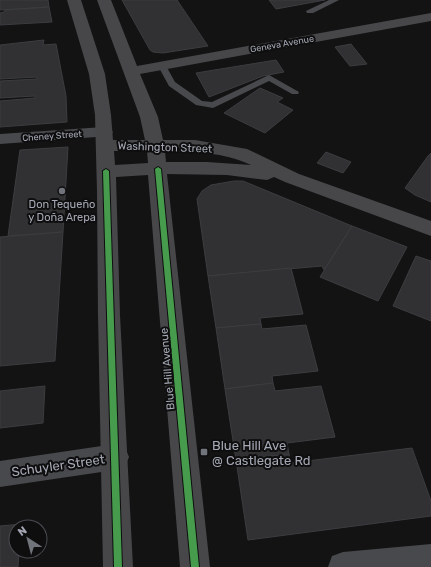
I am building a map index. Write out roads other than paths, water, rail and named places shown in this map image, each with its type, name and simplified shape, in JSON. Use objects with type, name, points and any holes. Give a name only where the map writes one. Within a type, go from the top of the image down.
[{"type":"main road","points":[[74,0],[97,74],[104,139],[118,567]]},
{"type":"main road","name":"Blue Hill Avenue","points":[[104,0],[149,117],[155,145],[195,567]]},
{"type":"main road","name":"Geneva Avenue","points":[[132,71],[431,18]]},
{"type":"main road","name":"Washington Street","points":[[104,139],[155,145],[195,146],[241,153],[292,178],[431,229]]},
{"type":"main road","name":"Washington Street","points":[[106,171],[158,169],[243,169],[292,178]]},
{"type":"street","name":"Cheney Street","points":[[0,139],[104,139]]},
{"type":"street","name":"Schuyler Street","points":[[0,474],[115,457]]},
{"type":"street","points":[[343,567],[431,559]]},
{"type":"lane","points":[[310,11],[335,0]]},
{"type":"lane","points":[[162,66],[172,84],[199,103],[213,105],[269,78],[295,92]]},
{"type":"place","name":"Don Tequeño y Doña Arepa","points":[[62,191]]},
{"type":"place","name":"Blue Hill Ave @ Castlegate Rd","points":[[204,452]]}]
